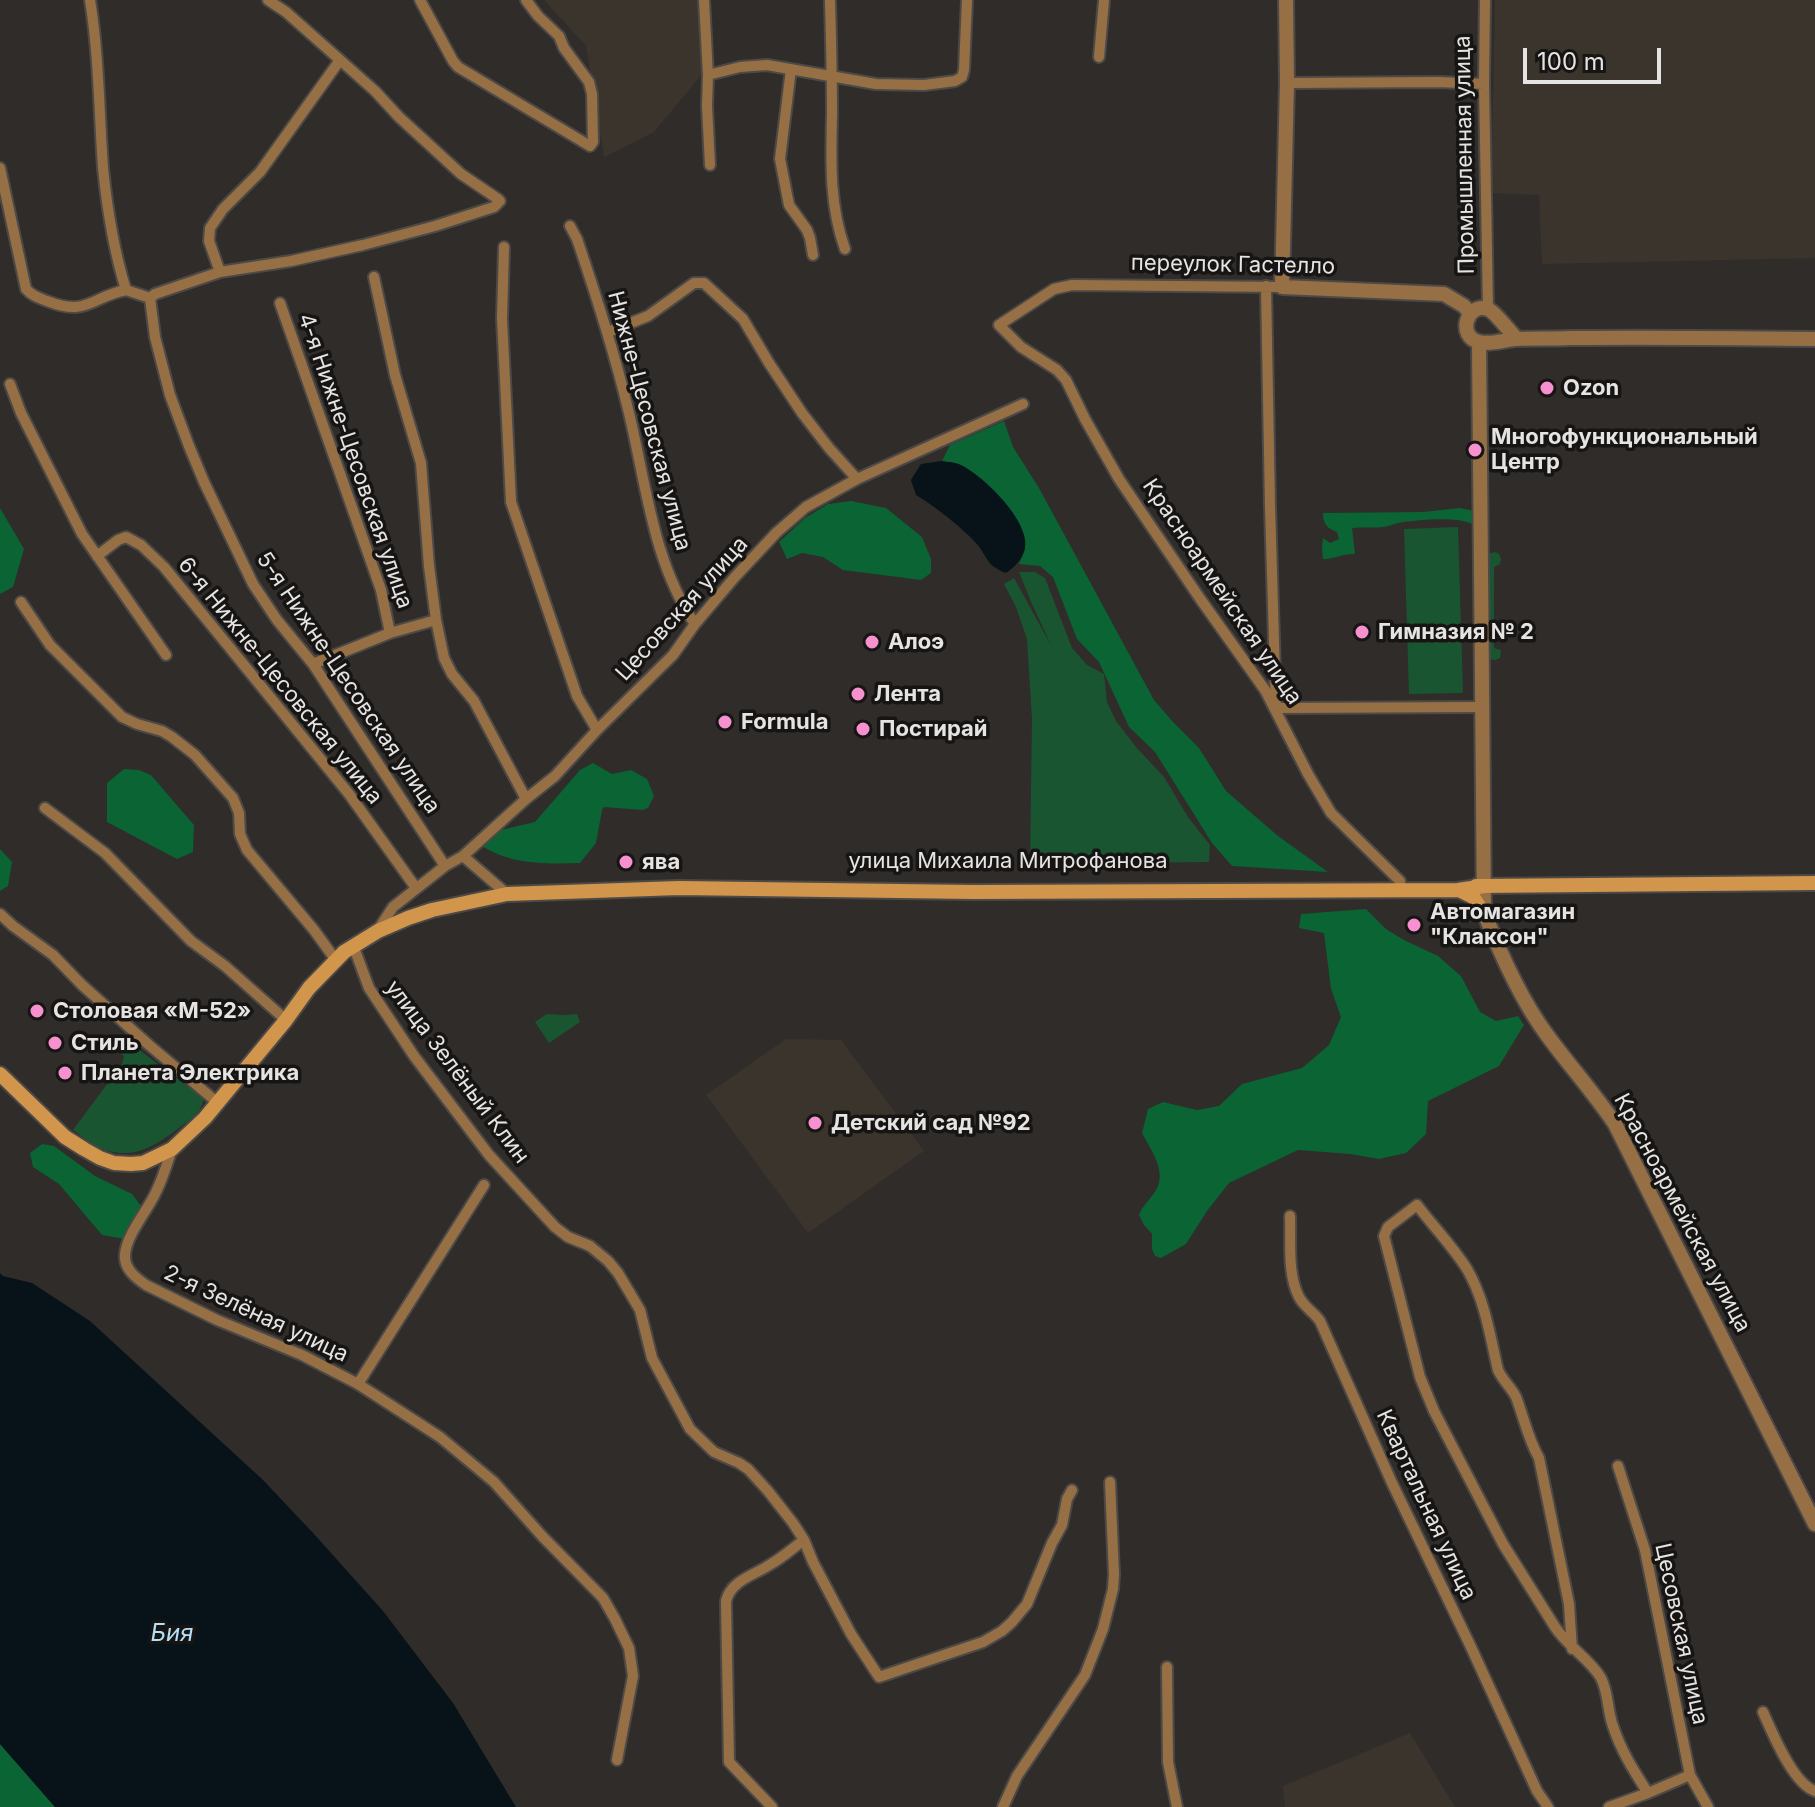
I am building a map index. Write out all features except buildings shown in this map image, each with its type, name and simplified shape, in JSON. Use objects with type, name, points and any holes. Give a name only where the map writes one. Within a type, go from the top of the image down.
[{"type":"main road","name":"улица Михаила Митрофанова","points":[[172,1149],[218,1103],[309,988],[335,959],[353,945],[400,921],[432,910],[507,894],[679,888],[973,892],[1154,886],[1815,883]]},
{"type":"main road","name":"улица Михаила Митрофанова","points":[[1731,884],[1815,890]]},
{"type":"main road","name":"улица Михаила Митрофанова","points":[[1401,887],[1458,890],[1485,886]]},
{"type":"main road","points":[[1458,890],[1473,897],[1485,915]]},
{"type":"main road","points":[[0,1074],[65,1137],[100,1158],[114,1163],[143,1163],[172,1149]]},
{"type":"street","points":[[90,0],[105,183],[126,290]]},
{"type":"street","points":[[0,168],[26,289],[31,295],[62,307],[80,308],[126,290],[150,298],[220,272],[291,261],[435,226],[494,207],[500,201],[461,174],[375,91],[286,12],[268,0]]},
{"type":"street","points":[[420,0],[458,67],[590,146],[593,142],[589,82],[559,36],[526,0]]},
{"type":"street","points":[[704,0],[710,165]]},
{"type":"street","points":[[830,0],[830,152],[836,216],[845,249]]},
{"type":"street","points":[[708,75],[756,65],[876,84],[934,85],[959,80],[964,66],[967,0]]},
{"type":"street","points":[[1099,57],[1104,0]]},
{"type":"street","points":[[1282,287],[1286,0]]},
{"type":"street","name":"Промышленная улица","points":[[1480,310],[1485,0]]},
{"type":"street","points":[[220,272],[209,241],[210,228],[223,209],[260,172],[340,60]]},
{"type":"street","points":[[791,69],[780,159],[790,208],[807,230],[813,255]]},
{"type":"street","points":[[1287,83],[1484,84]]},
{"type":"street","name":"Нижне-Цесовская улица","points":[[570,226],[608,332],[629,409],[660,549],[682,604],[695,624]]},
{"type":"street","points":[[504,247],[502,319],[511,502],[577,696],[597,730]]},
{"type":"street","points":[[374,277],[395,375],[421,463],[436,620],[448,667],[474,701],[526,799]]},
{"type":"street","points":[[608,332],[648,316],[694,283],[704,283],[743,319],[802,413],[857,479]]},
{"type":"street","name":"переулок Гастелло","points":[[999,325],[1054,289],[1072,285],[1266,286],[1444,294],[1480,310]]},
{"type":"street","points":[[1266,286],[1276,708],[1483,707]]},
{"type":"street","name":"5-я Нижне-Цесовская улица","points":[[150,298],[156,341],[170,395],[228,533],[263,600],[313,664],[445,866]]},
{"type":"street","name":"4-я Нижне-Цесовская улица","points":[[280,303],[381,590],[390,633]]},
{"type":"street","points":[[1483,342],[1497,334],[1500,328],[1496,314],[1480,310],[1466,326],[1472,339],[1483,342],[1665,337],[1815,339]]},
{"type":"street","points":[[1499,321],[1517,339]]},
{"type":"street","name":"Красноармейская улица","points":[[999,325],[1021,347],[1057,370],[1066,380],[1119,479],[1276,708],[1331,813],[1401,887]]},
{"type":"street","points":[[1483,342],[1485,886]]},
{"type":"street","points":[[10,384],[21,413],[82,534],[166,655]]},
{"type":"street","name":"Цесовская улица","points":[[378,931],[393,907],[445,866],[463,856],[555,776],[673,655],[695,624],[776,533],[806,507],[857,479],[1023,404]]},
{"type":"street","name":"6-я Нижне-Цесовская улица","points":[[97,556],[126,537],[141,545],[164,567],[349,794],[416,888]]},
{"type":"street","points":[[21,602],[50,645],[122,717],[172,737],[195,755],[233,798],[239,813],[240,834],[247,850],[335,959]]},
{"type":"street","points":[[313,664],[390,633],[436,620]]},
{"type":"street","points":[[45,808],[105,853],[191,941],[286,1020]]},
{"type":"street","points":[[463,856],[507,894]]},
{"type":"street","name":"Красноармейская улица","points":[[1485,886],[1485,915],[1506,965],[1545,1032],[1615,1124],[1815,1524]]},
{"type":"street","points":[[0,914],[53,955],[82,985],[218,1103]]},
{"type":"street","name":"улица Зелёный Клин","points":[[353,945],[369,988],[414,1056],[489,1155],[555,1227],[568,1237],[590,1246],[618,1273],[640,1310],[652,1358],[690,1429],[714,1452],[748,1469],[793,1523],[851,1634],[879,1677],[983,1642],[1002,1631],[1020,1614],[1062,1525],[1072,1490]]},
{"type":"street","name":"2-я Зелёная улица","points":[[172,1149],[156,1192],[126,1247],[128,1270],[146,1285],[217,1320],[302,1355],[358,1384],[440,1437],[485,1474],[603,1598],[629,1648],[633,1676],[617,1760]]},
{"type":"street","name":"2-я Зелёная улица","points":[[358,1384],[484,1185]]},
{"type":"street","points":[[1572,1649],[1569,1604],[1539,1458],[1515,1395],[1501,1378],[1484,1308],[1470,1275],[1417,1205],[1393,1222],[1384,1231],[1384,1236],[1420,1377],[1434,1411],[1503,1544],[1559,1634],[1572,1649],[1592,1666],[1601,1679],[1619,1744],[1648,1793]]},
{"type":"street","name":"Квартальная улица","points":[[1290,1216],[1293,1277],[1297,1293],[1320,1321],[1392,1483],[1537,1791],[1548,1807]]},
{"type":"street","name":"Цесовская улица","points":[[1618,1466],[1645,1550],[1690,1775],[1708,1807]]},
{"type":"street","points":[[1003,1807],[1017,1776],[1085,1675],[1096,1652],[1113,1589],[1110,1482]]},
{"type":"street","points":[[772,1807],[729,1762],[727,1596],[743,1580],[769,1566],[804,1540]]},
{"type":"street","points":[[1167,1667],[1168,1762],[1177,1807]]},
{"type":"street","points":[[1763,1712],[1791,1767],[1806,1787],[1815,1791]]},
{"type":"street","points":[[1609,1807],[1690,1775]]},
{"type":"shaded area","points":[[544,0],[698,0],[703,73],[654,132],[604,157],[586,46]]},
{"type":"shaded area","points":[[1495,0],[1815,0],[1815,258],[1542,264],[1539,195],[1491,193]]},
{"type":"shaded area","name":"Детский сад №92","points":[[786,1039],[841,1040],[924,1151],[808,1233],[706,1095]]},
{"type":"shaded area","points":[[1410,1733],[1455,1807],[1285,1807],[1283,1786]]},
{"type":"green space","points":[[1004,421],[1013,447],[1039,488],[1154,700],[1199,748],[1226,791],[1278,836],[1328,872],[1232,866],[1212,843],[1155,752],[1129,727],[1099,662],[1077,639],[1053,577],[1040,566],[1019,564],[1025,549],[942,461],[950,445]]},
{"type":"green space","points":[[851,501],[886,508],[922,537],[931,559],[931,573],[921,580],[843,570],[823,557],[802,553],[787,559],[779,542],[805,518],[828,504]]},
{"type":"green space","points":[[0,508],[24,549],[13,587],[0,594]]},
{"type":"green space","points":[[1460,508],[1474,511],[1476,521],[1472,524],[1457,520],[1428,520],[1352,528],[1355,554],[1323,559],[1323,538],[1330,543],[1339,539],[1337,532],[1325,523],[1323,513],[1423,512]]},
{"type":"green space","points":[[1458,527],[1463,693],[1409,694],[1404,529]]},
{"type":"green space","points":[[1495,552],[1501,559],[1500,564],[1494,567],[1494,648],[1501,650],[1500,658],[1495,660],[1488,659],[1488,554]]},
{"type":"green space","points":[[1019,572],[1035,572],[1045,578],[1072,648],[1087,665],[1104,674],[1107,702],[1116,721],[1164,777],[1188,817],[1210,845],[1209,862],[1030,864],[1032,719],[1027,639],[1004,584],[1014,578],[1052,647]]},
{"type":"green space","points":[[593,763],[612,774],[631,770],[647,779],[654,796],[648,808],[643,810],[604,807],[596,843],[580,863],[517,860],[482,846],[501,830],[535,822],[580,770]]},
{"type":"green space","points":[[124,769],[151,775],[194,825],[193,852],[177,859],[107,822],[107,783]]},
{"type":"green space","points":[[0,849],[12,862],[8,886],[0,891]]},
{"type":"green space","points":[[1366,909],[1386,929],[1438,956],[1461,976],[1480,1012],[1496,1021],[1518,1016],[1524,1025],[1499,1066],[1428,1101],[1426,1134],[1406,1153],[1379,1159],[1298,1150],[1229,1183],[1186,1244],[1161,1258],[1155,1256],[1152,1234],[1139,1215],[1160,1178],[1154,1154],[1142,1133],[1148,1109],[1163,1102],[1197,1110],[1219,1106],[1242,1084],[1302,1068],[1329,1045],[1341,1017],[1331,989],[1324,933],[1299,928],[1301,914]]},
{"type":"green space","points":[[547,1014],[577,1014],[580,1022],[549,1043],[535,1022]]},
{"type":"green space","points":[[121,1036],[204,1099],[193,1117],[167,1137],[143,1150],[125,1153],[101,1149],[73,1130],[122,1064],[124,1056],[111,1046]]},
{"type":"green space","points":[[42,1144],[54,1146],[95,1176],[132,1194],[141,1206],[138,1226],[125,1239],[102,1235],[59,1184],[33,1167],[30,1153]]},
{"type":"green space","points":[[0,1744],[55,1807],[0,1807]]},
{"type":"water","points":[[942,461],[961,465],[979,477],[1015,515],[1024,535],[1024,552],[1019,562],[1006,573],[991,564],[976,543],[955,524],[916,495],[911,480],[921,464]]},
{"type":"water","name":"Бия","points":[[0,1273],[32,1283],[90,1321],[263,1480],[383,1611],[453,1703],[516,1807],[55,1807],[0,1744]]},
{"type":"place","name":"Ozon","points":[[1547,388]]},
{"type":"place","name":"Многофункциональный Центр","points":[[1475,450]]},
{"type":"place","name":"Гимназия № 2","points":[[1362,632]]},
{"type":"place","name":"Алоэ","points":[[872,642]]},
{"type":"place","name":"Лента","points":[[858,694]]},
{"type":"place","name":"Formula","points":[[725,722]]},
{"type":"place","name":"Постирай","points":[[863,729]]},
{"type":"place","name":"ява","points":[[626,862]]},
{"type":"place","name":"Автомагазин \"Клаксон\"","points":[[1414,925]]},
{"type":"place","name":"Столовая «М-52»","points":[[37,1011]]},
{"type":"place","name":"Стиль","points":[[55,1043]]},
{"type":"place","name":"Планета Электрика","points":[[65,1073]]},
{"type":"place","name":"Детский сад №92","points":[[815,1123]]}]
